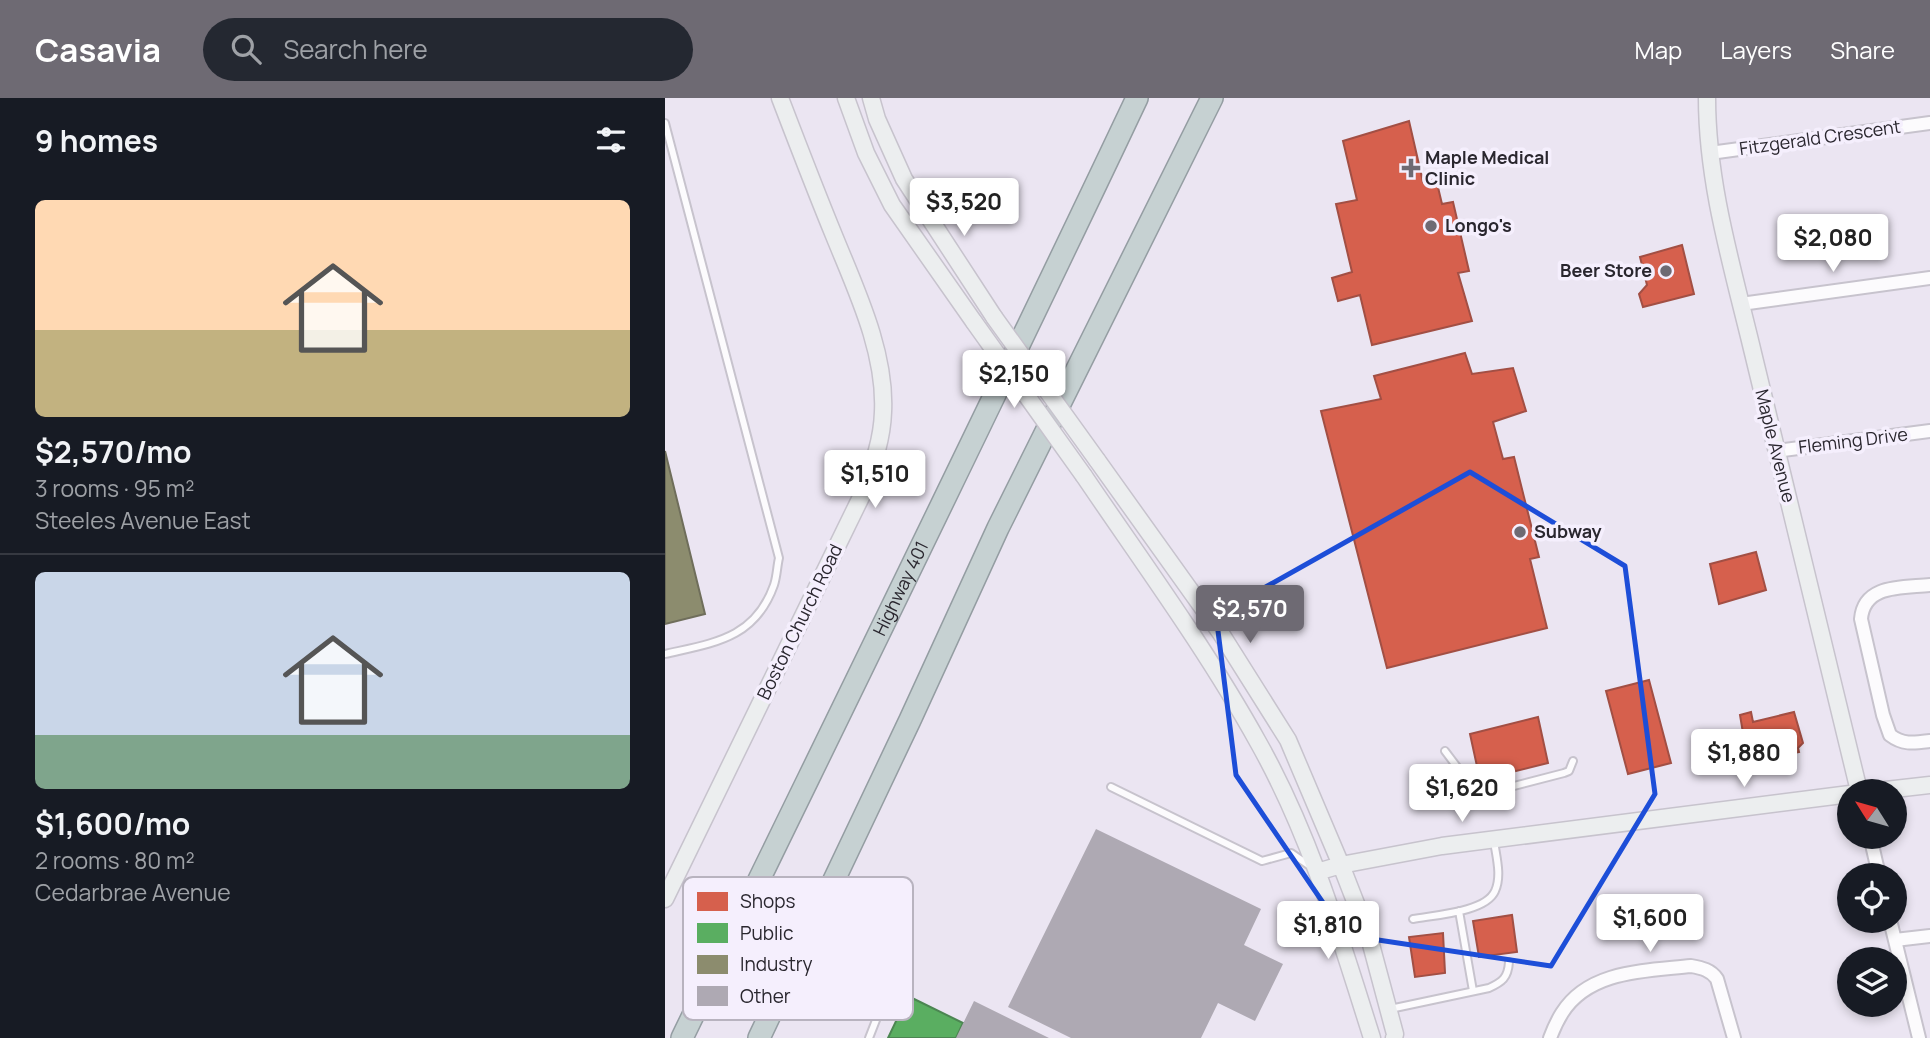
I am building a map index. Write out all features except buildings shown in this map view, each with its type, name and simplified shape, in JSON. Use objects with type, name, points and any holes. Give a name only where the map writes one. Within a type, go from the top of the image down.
[{"type":"highway","name":"Highway 401","points":[[760,877],[974,440],[1137,98]]},
{"type":"highway","points":[[836,877],[998,528],[1212,98]]},
{"type":"highway","name":"Highway 401","points":[[682,1038],[691,1020]]},
{"type":"highway","points":[[759,1038],[768,1020]]},
{"type":"main road","name":"Boston Church Road","points":[[665,899],[862,495],[875,461],[881,435],[883,385],[870,324],[780,98]]},
{"type":"main road","points":[[846,98],[866,153],[892,205],[1084,476],[1194,638],[1259,742],[1297,821],[1317,872],[1372,1038]]},
{"type":"main road","points":[[870,98],[904,179],[994,317],[1220,632],[1288,740],[1342,865],[1369,937],[1394,1038]]},
{"type":"main road","name":"Maple Avenue","points":[[1707,98],[1710,152],[1717,201],[1856,779]]},
{"type":"main road","points":[[1907,788],[1930,785]]},
{"type":"main road","points":[[1317,872],[1442,846],[1837,796]]},
{"type":"street","name":"Fitzgerald Crescent","points":[[1710,152],[1930,123]]},
{"type":"street","points":[[1741,304],[1930,278]]},
{"type":"street","name":"Fleming Drive","points":[[1776,451],[1930,431]]},
{"type":"street","points":[[1930,585],[1877,593],[1866,600],[1861,619],[1890,735],[1903,743],[1930,741]]},
{"type":"street","points":[[1893,933],[1919,1038]]},
{"type":"street","points":[[1895,940],[1930,936]]},
{"type":"street","points":[[1549,1038],[1562,1012],[1582,990],[1610,977],[1691,966],[1713,973],[1717,979],[1734,1038]]},
{"type":"lane","points":[[665,123],[779,558],[774,584],[762,608],[744,629],[720,641],[665,654]]},
{"type":"lane","points":[[1445,751],[1476,792],[1487,793],[1564,773],[1569,771],[1573,761]]},
{"type":"lane","points":[[1111,787],[1262,861],[1291,853],[1317,872]]},
{"type":"lane","points":[[1413,919],[1484,904],[1495,892],[1497,879],[1498,862],[1493,839]]},
{"type":"lane","points":[[1459,911],[1473,991]]},
{"type":"lane","points":[[1388,1010],[1489,988],[1500,983],[1508,972],[1509,962]]},
{"type":"lane","points":[[869,1038],[876,1020]]},
{"type":"highlighted area","points":[[1470,472],[1625,566],[1655,794],[1551,966],[1345,935],[1236,775],[1216,615]]},
{"type":"place","name":"Maple Medical Clinic","points":[[1411,168]]},
{"type":"place","name":"Longo's","points":[[1431,226]]},
{"type":"place","name":"Beer Store","points":[[1666,271]]},
{"type":"place","name":"Subway","points":[[1520,532]]}]
